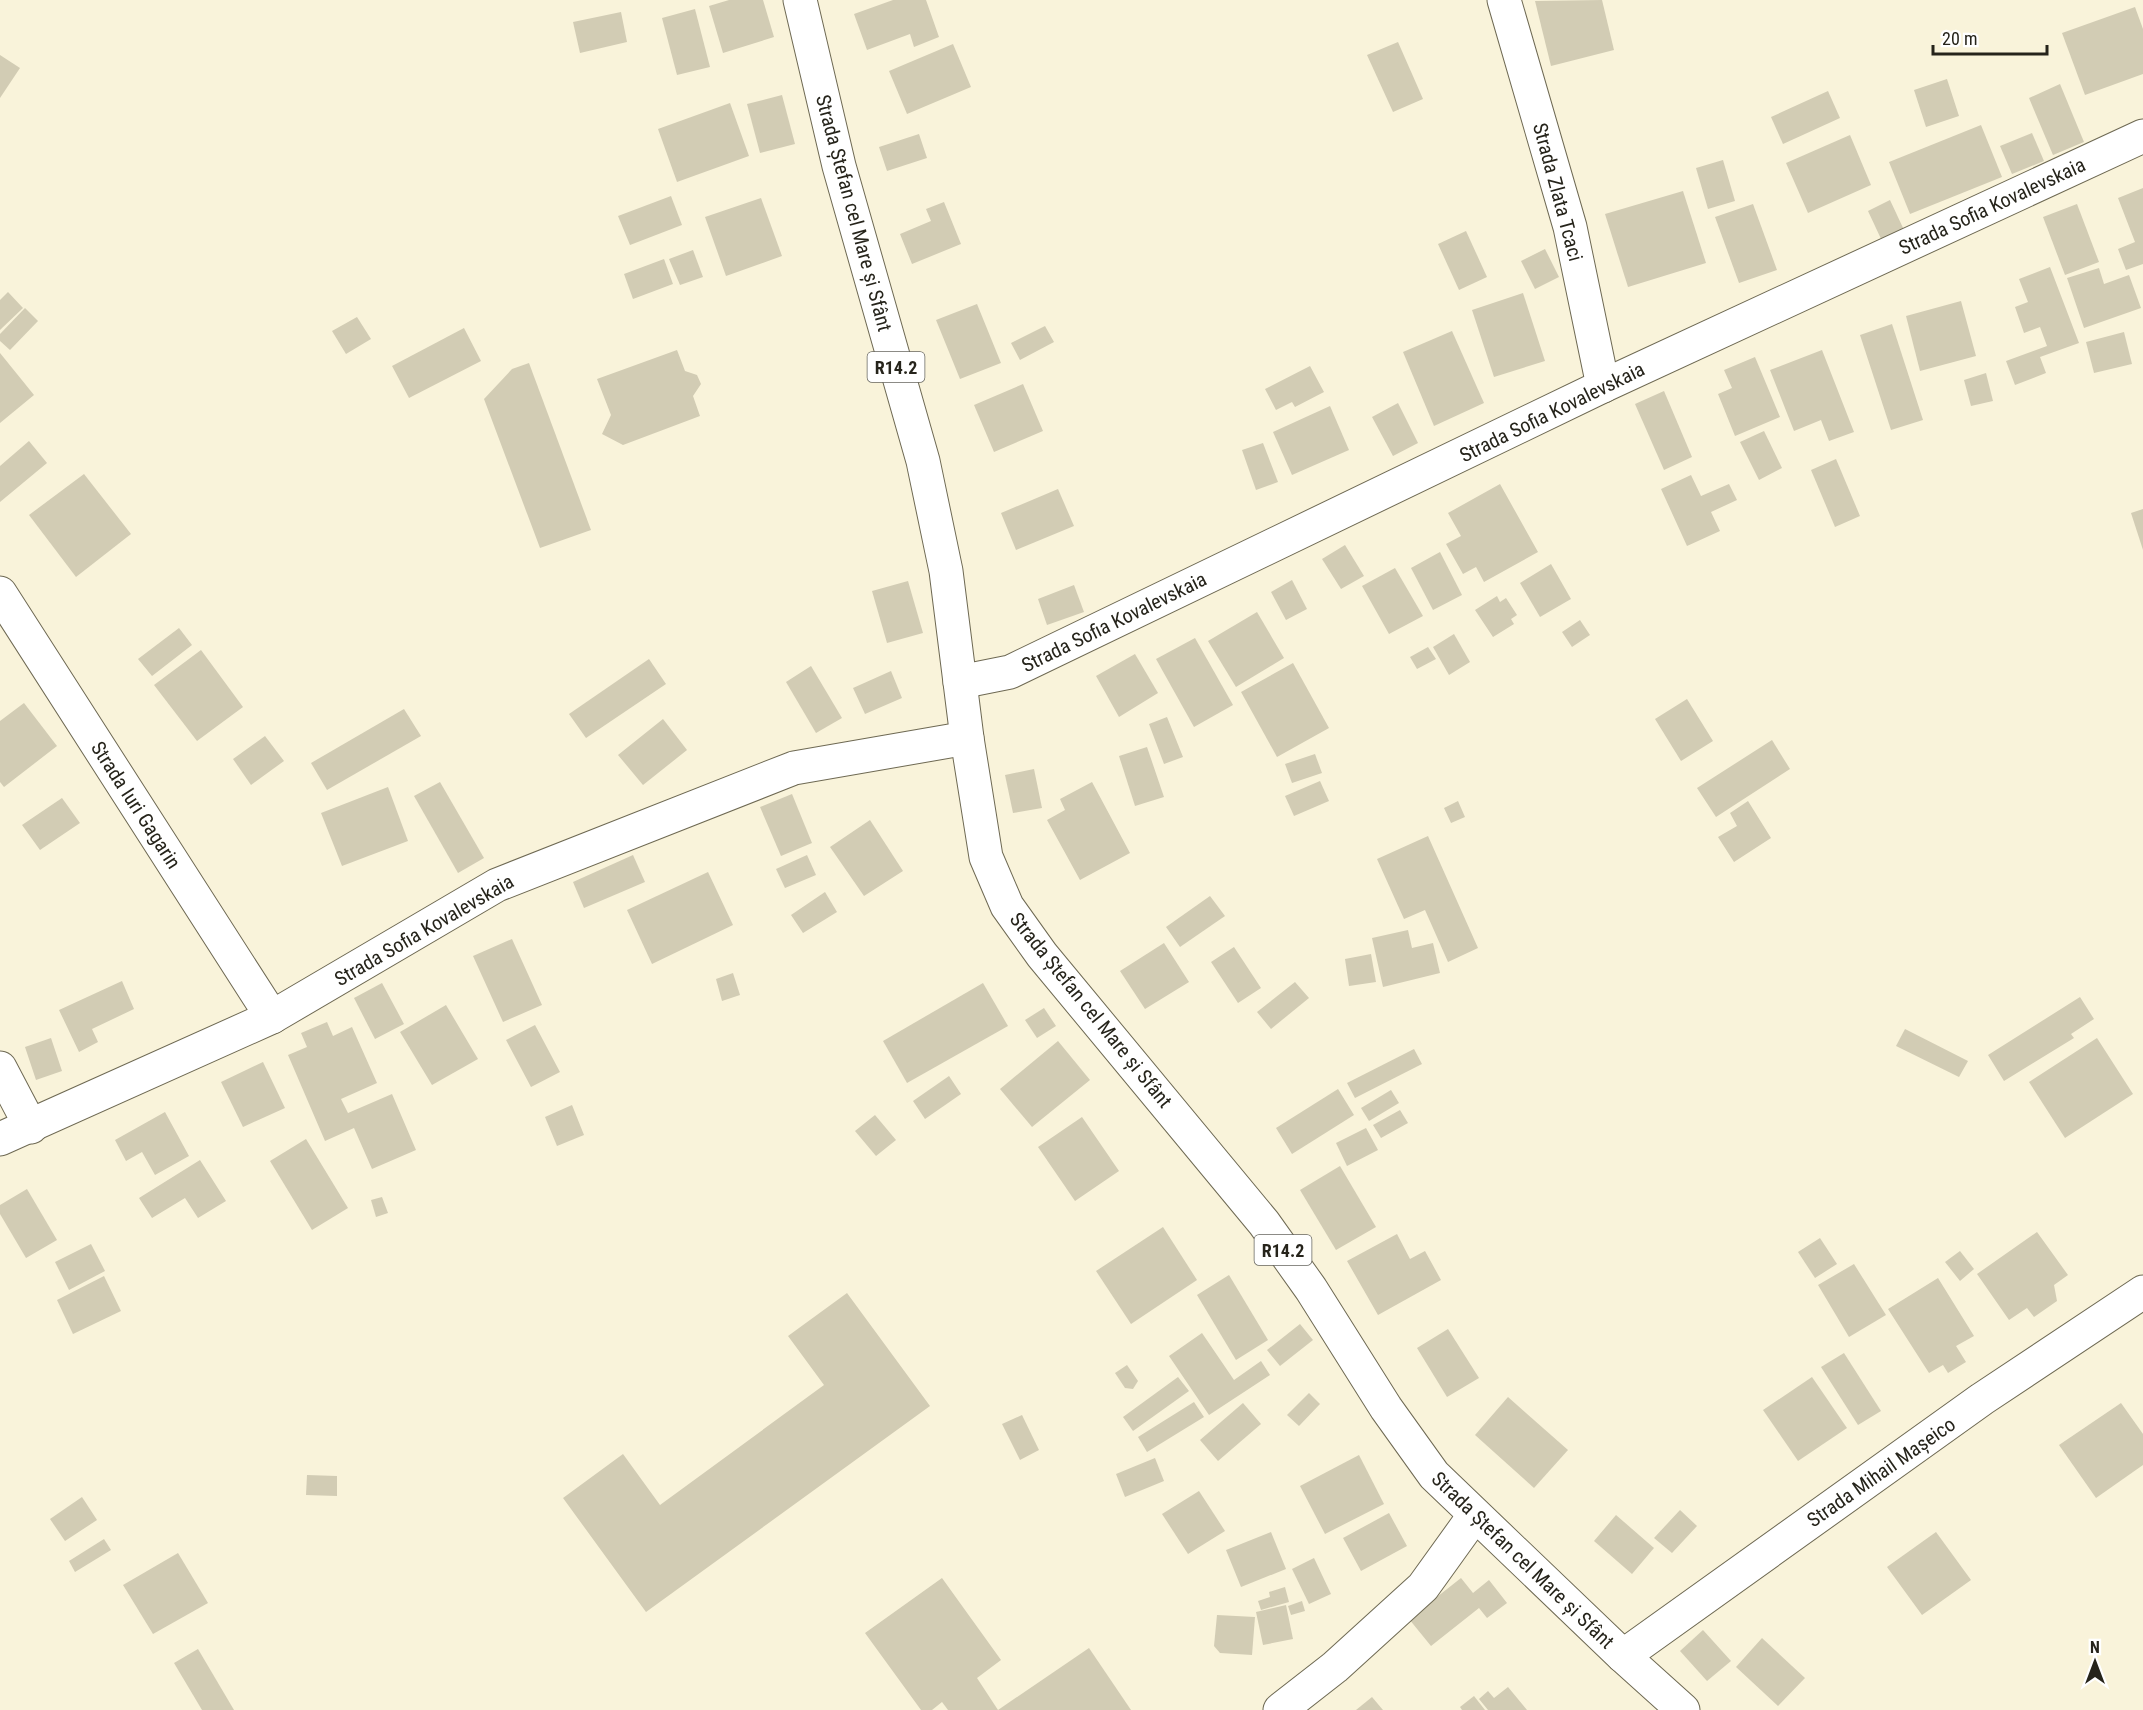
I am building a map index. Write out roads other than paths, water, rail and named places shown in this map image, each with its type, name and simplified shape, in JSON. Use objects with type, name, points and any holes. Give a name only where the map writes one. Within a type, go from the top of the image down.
[{"type":"street","name":"Strada Ștefan cel Mare și Sfânt","points":[[800,0],[839,166],[923,461],[946,571],[967,738],[986,857],[1007,906],[1042,955],[1264,1223],[1311,1288],[1386,1408],[1434,1475],[1474,1516],[1683,1710]]},
{"type":"street","name":"Strada Zlata Tcaci","points":[[1504,0],[1570,227],[1604,386]]},
{"type":"street","name":"Strada Sofia Kovalevskaia","points":[[960,682],[1010,672],[1604,386],[2143,136]]},
{"type":"street","name":"Strada Iuri Gagarin","points":[[0,593],[272,1017]]},
{"type":"street","name":"Strada Sofia Kovalevskaia","points":[[0,1139],[272,1017],[497,885],[794,768],[967,738]]},
{"type":"street","points":[[0,1068],[31,1127]]},
{"type":"street","name":"Strada Mihail Mașeico","points":[[1623,1656],[1982,1399],[2143,1292]]},
{"type":"street","points":[[1280,1710],[1335,1667],[1423,1587],[1474,1516]]}]
